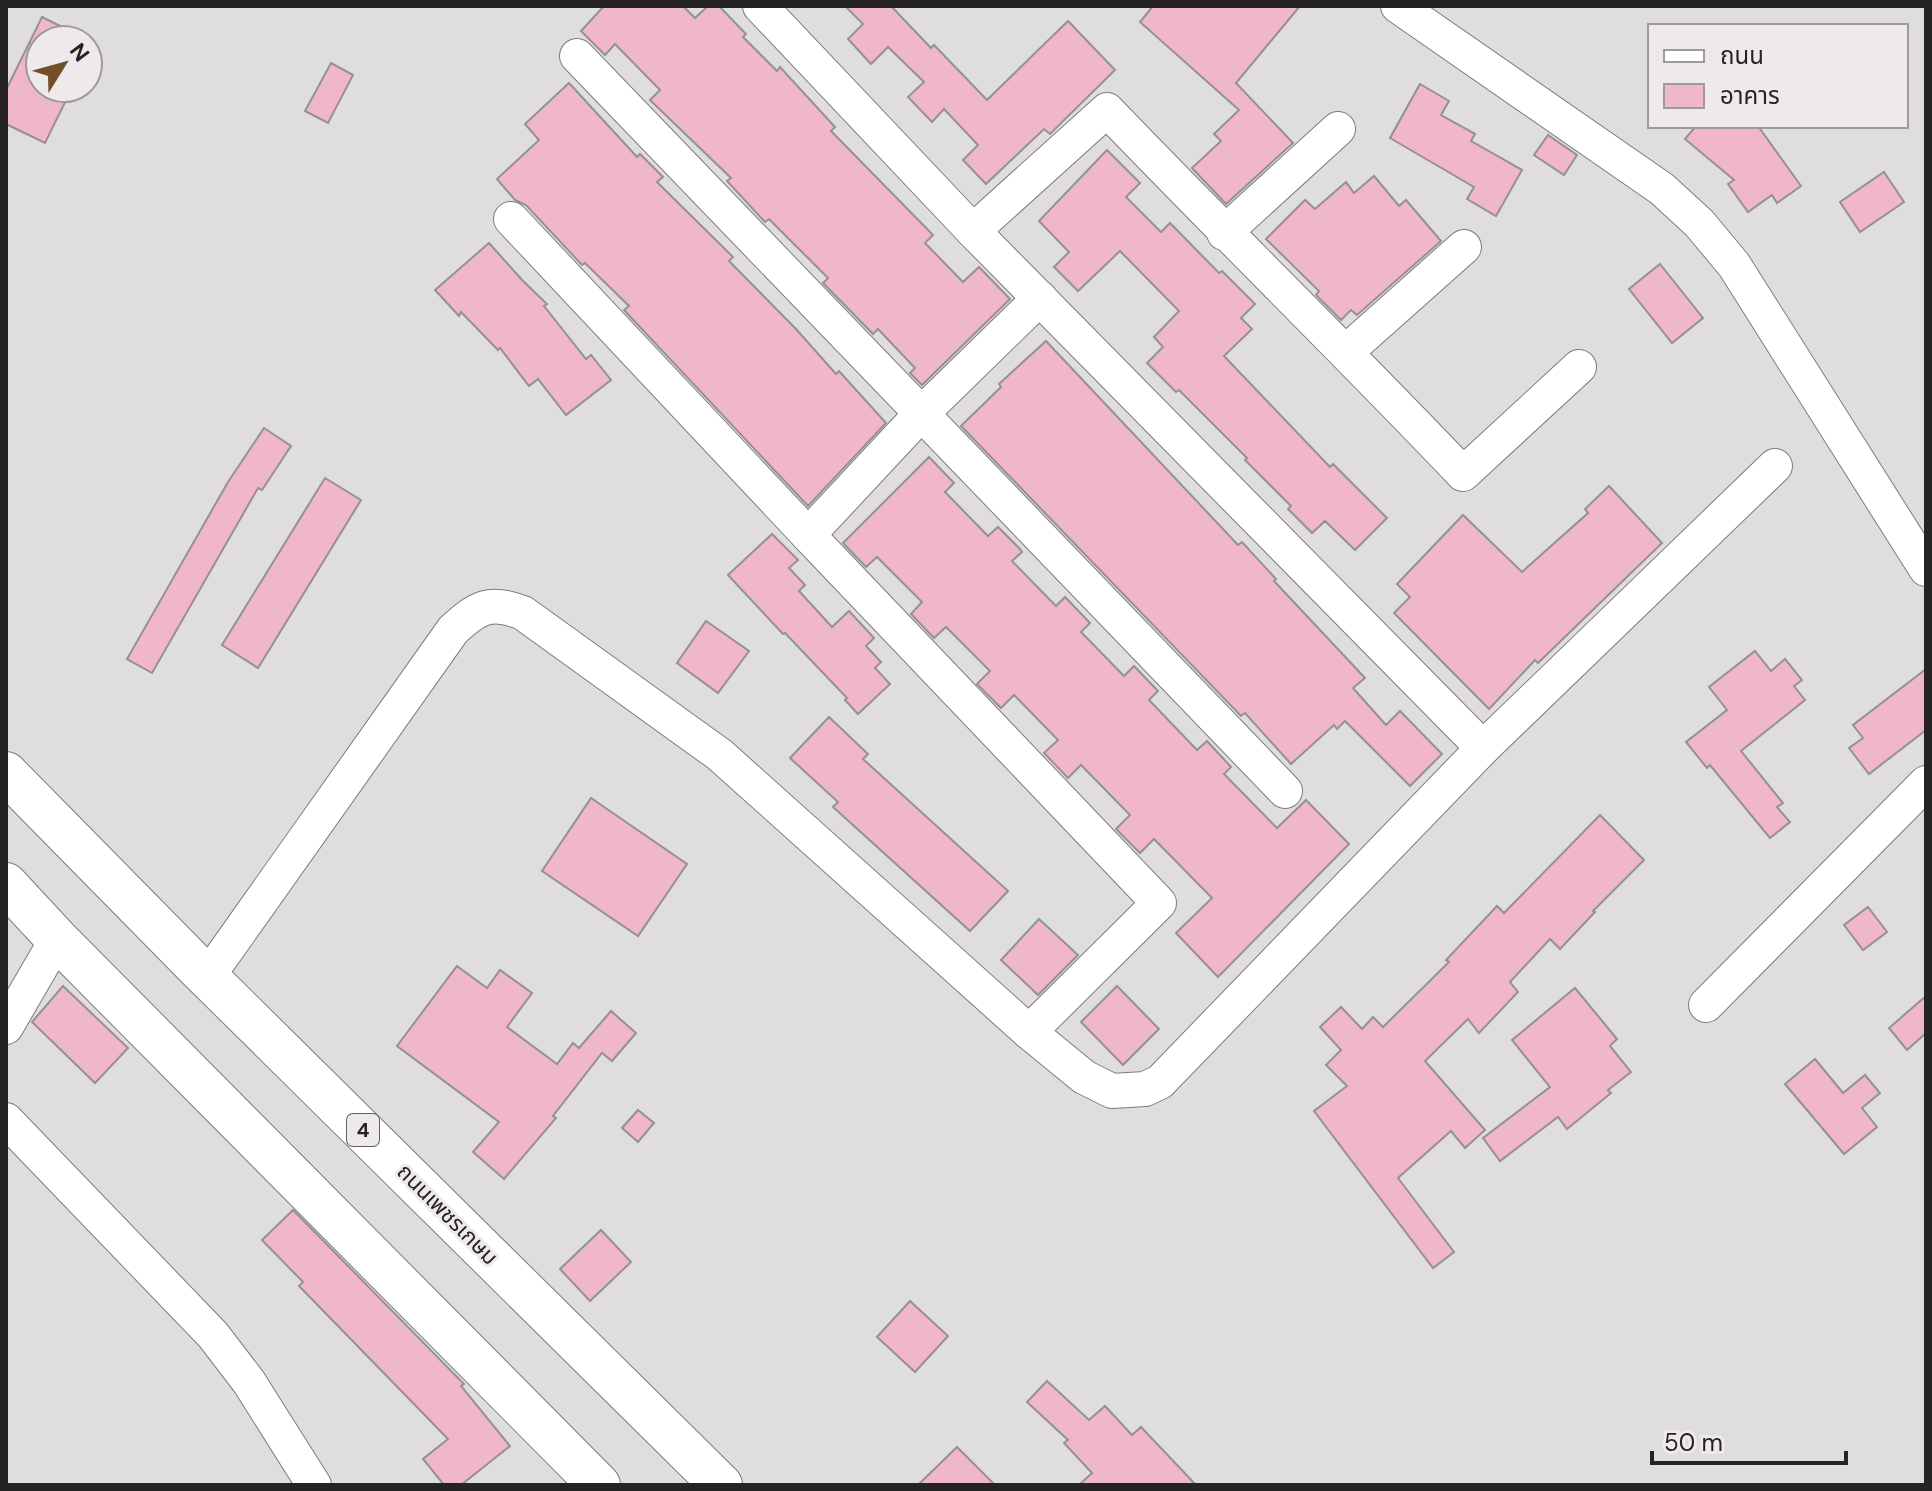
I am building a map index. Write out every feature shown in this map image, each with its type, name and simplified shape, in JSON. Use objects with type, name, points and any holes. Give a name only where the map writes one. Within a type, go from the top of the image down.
[{"type":"main road","name":"ถนนเพชรเกษม","points":[[6,773],[721,1485]]},
{"type":"main road","points":[[6,884],[599,1485]]},
{"type":"street","points":[[760,6],[973,231],[1483,748]]},
{"type":"street","points":[[1398,6],[1662,189],[1699,223],[1734,265],[1926,569]]},
{"type":"street","points":[[577,56],[1285,791]]},
{"type":"street","points":[[973,231],[1107,110],[1463,474],[1579,367]]},
{"type":"street","points":[[1224,233],[1338,129]]},
{"type":"street","points":[[511,219],[1159,903],[1029,1032]]},
{"type":"street","points":[[1346,352],[1464,247]]},
{"type":"street","points":[[808,535],[920,415],[1040,298]]},
{"type":"street","points":[[208,976],[453,630],[486,606],[506,606],[523,613],[720,755],[1029,1032],[1084,1077],[1112,1091],[1145,1089],[1160,1082],[1483,748],[1775,466]]},
{"type":"street","points":[[1706,1005],[1926,783]]},
{"type":"street","points":[[6,1027],[57,939]]},
{"type":"street","points":[[6,1120],[213,1335],[249,1382],[314,1485]]},
{"type":"building","points":[[604,6],[683,6],[695,18],[708,6],[719,6],[746,34],[743,37],[777,71],[780,67],[835,127],[831,131],[933,235],[925,243],[963,282],[979,267],[1010,299],[922,385],[910,373],[915,368],[878,329],[873,334],[823,283],[828,278],[769,219],[765,222],[727,181],[731,178],[650,100],[660,90],[615,44],[605,55],[581,31]]},
{"type":"building","points":[[845,6],[891,6],[987,100],[1068,21],[1115,70],[1050,134],[1044,129],[986,184],[963,160],[978,145],[944,109],[932,122],[908,97],[924,82],[888,47],[871,64],[848,39],[863,24]]},
{"type":"building","points":[[1153,6],[1300,6],[1236,83],[1293,143],[1226,204],[1192,168],[1221,141],[1214,134],[1239,110],[1140,22]]},
{"type":"building","points":[[42,17],[56,24],[39,24]]},
{"type":"building","points":[[24,54],[24,104],[64,104],[45,143],[6,124],[6,90]]},
{"type":"building","points":[[331,63],[353,75],[328,123],[305,111]]},
{"type":"building","points":[[569,83],[637,157],[640,154],[663,177],[657,182],[733,257],[729,261],[836,374],[839,371],[886,423],[808,506],[624,310],[629,306],[585,263],[582,265],[497,179],[539,140],[525,124]]},
{"type":"building","points":[[1420,84],[1449,101],[1441,115],[1475,134],[1471,141],[1522,170],[1496,216],[1467,199],[1474,187],[1390,138]]},
{"type":"building","points":[[1694,128],[1759,128],[1801,186],[1777,203],[1772,195],[1748,212],[1728,184],[1734,180],[1685,139]]},
{"type":"building","points":[[1548,135],[1577,155],[1564,175],[1534,155]]},
{"type":"building","points":[[1107,150],[1140,183],[1126,197],[1161,232],[1170,223],[1255,304],[1241,318],[1252,329],[1224,356],[1330,467],[1333,464],[1387,518],[1355,550],[1325,521],[1312,533],[1288,509],[1291,506],[1245,460],[1247,458],[1179,390],[1176,392],[1147,363],[1163,347],[1154,337],[1179,311],[1120,251],[1078,291],[1054,267],[1069,252],[1039,221]]},
{"type":"building","points":[[1884,172],[1904,202],[1860,232],[1840,202]]},
{"type":"building","points":[[1374,176],[1399,206],[1406,200],[1441,241],[1357,315],[1351,310],[1341,320],[1316,295],[1319,291],[1266,239],[1305,200],[1315,209],[1346,182],[1354,193]]},
{"type":"building","points":[[489,243],[547,304],[544,306],[586,359],[591,355],[611,380],[566,415],[538,379],[529,386],[500,348],[498,350],[461,312],[459,316],[435,290]]},
{"type":"building","points":[[1660,264],[1703,318],[1672,343],[1629,289]]},
{"type":"building","points":[[1046,341],[1238,545],[1242,542],[1276,579],[1274,581],[1365,678],[1353,688],[1386,725],[1400,711],[1442,754],[1410,786],[1345,721],[1337,729],[1334,725],[1291,764],[1245,713],[1241,716],[961,426],[1001,387],[999,384]]},
{"type":"building","points":[[264,428],[291,446],[262,490],[258,488],[152,673],[127,659],[228,482]]},
{"type":"building","points":[[929,457],[954,483],[945,492],[988,536],[998,527],[1020,549],[1022,552],[1012,561],[1056,606],[1065,597],[1090,623],[1081,632],[1124,676],[1134,666],[1158,691],[1149,700],[1197,750],[1207,741],[1231,767],[1224,774],[1277,828],[1306,800],[1349,844],[1218,977],[1176,933],[1212,898],[1154,839],[1140,853],[1116,829],[1130,815],[1081,765],[1068,778],[1044,753],[1058,740],[1014,695],[1001,708],[977,684],[990,671],[946,627],[934,638],[911,614],[922,602],[877,557],[866,567],[843,543]]},
{"type":"building","points":[[325,478],[361,500],[258,668],[222,645]]},
{"type":"building","points":[[1609,486],[1662,543],[1538,663],[1535,660],[1489,709],[1394,613],[1410,597],[1397,584],[1463,515],[1522,572],[1588,513],[1585,509]]},
{"type":"building","points":[[772,534],[798,560],[789,568],[805,585],[799,591],[832,627],[849,611],[874,638],[866,646],[881,662],[875,668],[890,684],[858,714],[845,700],[847,698],[728,575]]},
{"type":"building","points":[[706,621],[749,651],[718,693],[677,663]]},
{"type":"building","points":[[1755,651],[1771,671],[1785,659],[1802,680],[1794,686],[1805,700],[1741,751],[1783,803],[1777,807],[1790,822],[1770,838],[1710,765],[1707,768],[1686,742],[1727,710],[1709,687]]},
{"type":"building","points":[[1926,669],[1926,730],[1869,774],[1849,748],[1863,738],[1853,725]]},
{"type":"building","points":[[829,717],[868,754],[863,759],[1008,891],[970,931],[833,807],[838,802],[790,758]]},
{"type":"building","points":[[591,798],[687,864],[638,936],[542,871]]},
{"type":"building","points":[[1600,815],[1644,860],[1560,949],[1550,939],[1510,982],[1518,992],[1479,1033],[1468,1019],[1425,1061],[1485,1130],[1465,1148],[1451,1131],[1398,1178],[1454,1252],[1433,1268],[1314,1111],[1347,1086],[1326,1065],[1341,1050],[1320,1027],[1341,1007],[1362,1029],[1373,1017],[1383,1027],[1449,962],[1446,960],[1497,906],[1504,913]]},
{"type":"building","points":[[1868,907],[1887,932],[1863,950],[1844,925]]},
{"type":"building","points":[[1039,919],[1078,955],[1038,995],[1001,960]]},
{"type":"building","points":[[457,966],[487,988],[500,970],[532,993],[507,1027],[557,1064],[573,1043],[579,1048],[611,1011],[636,1033],[612,1061],[602,1053],[553,1116],[556,1118],[504,1179],[473,1152],[499,1122],[397,1046]]},
{"type":"building","points":[[63,986],[128,1048],[95,1083],[32,1022]]},
{"type":"building","points":[[1117,986],[1159,1029],[1123,1065],[1081,1022]]},
{"type":"building","points":[[1575,988],[1617,1039],[1610,1046],[1631,1072],[1567,1129],[1558,1117],[1500,1161],[1483,1138],[1550,1087],[1512,1040]]},
{"type":"building","points":[[1926,996],[1926,1033],[1907,1050],[1889,1028]]},
{"type":"building","points":[[1815,1059],[1843,1093],[1865,1075],[1880,1093],[1862,1108],[1877,1127],[1844,1154],[1785,1084]]},
{"type":"building","points":[[638,1110],[654,1123],[638,1142],[622,1128]]},
{"type":"building","points":[[293,1210],[464,1384],[461,1386],[510,1446],[461,1485],[444,1485],[423,1459],[448,1439],[299,1286],[303,1282],[262,1240]]},
{"type":"building","points":[[601,1230],[631,1262],[590,1301],[560,1269]]},
{"type":"building","points":[[910,1301],[948,1336],[915,1372],[877,1337]]},
{"type":"building","points":[[1047,1381],[1089,1420],[1105,1406],[1132,1435],[1141,1427],[1196,1485],[1079,1485],[1092,1473],[1064,1443],[1068,1440],[1027,1402]]},
{"type":"building","points":[[957,1447],[995,1485],[918,1485]]}]
